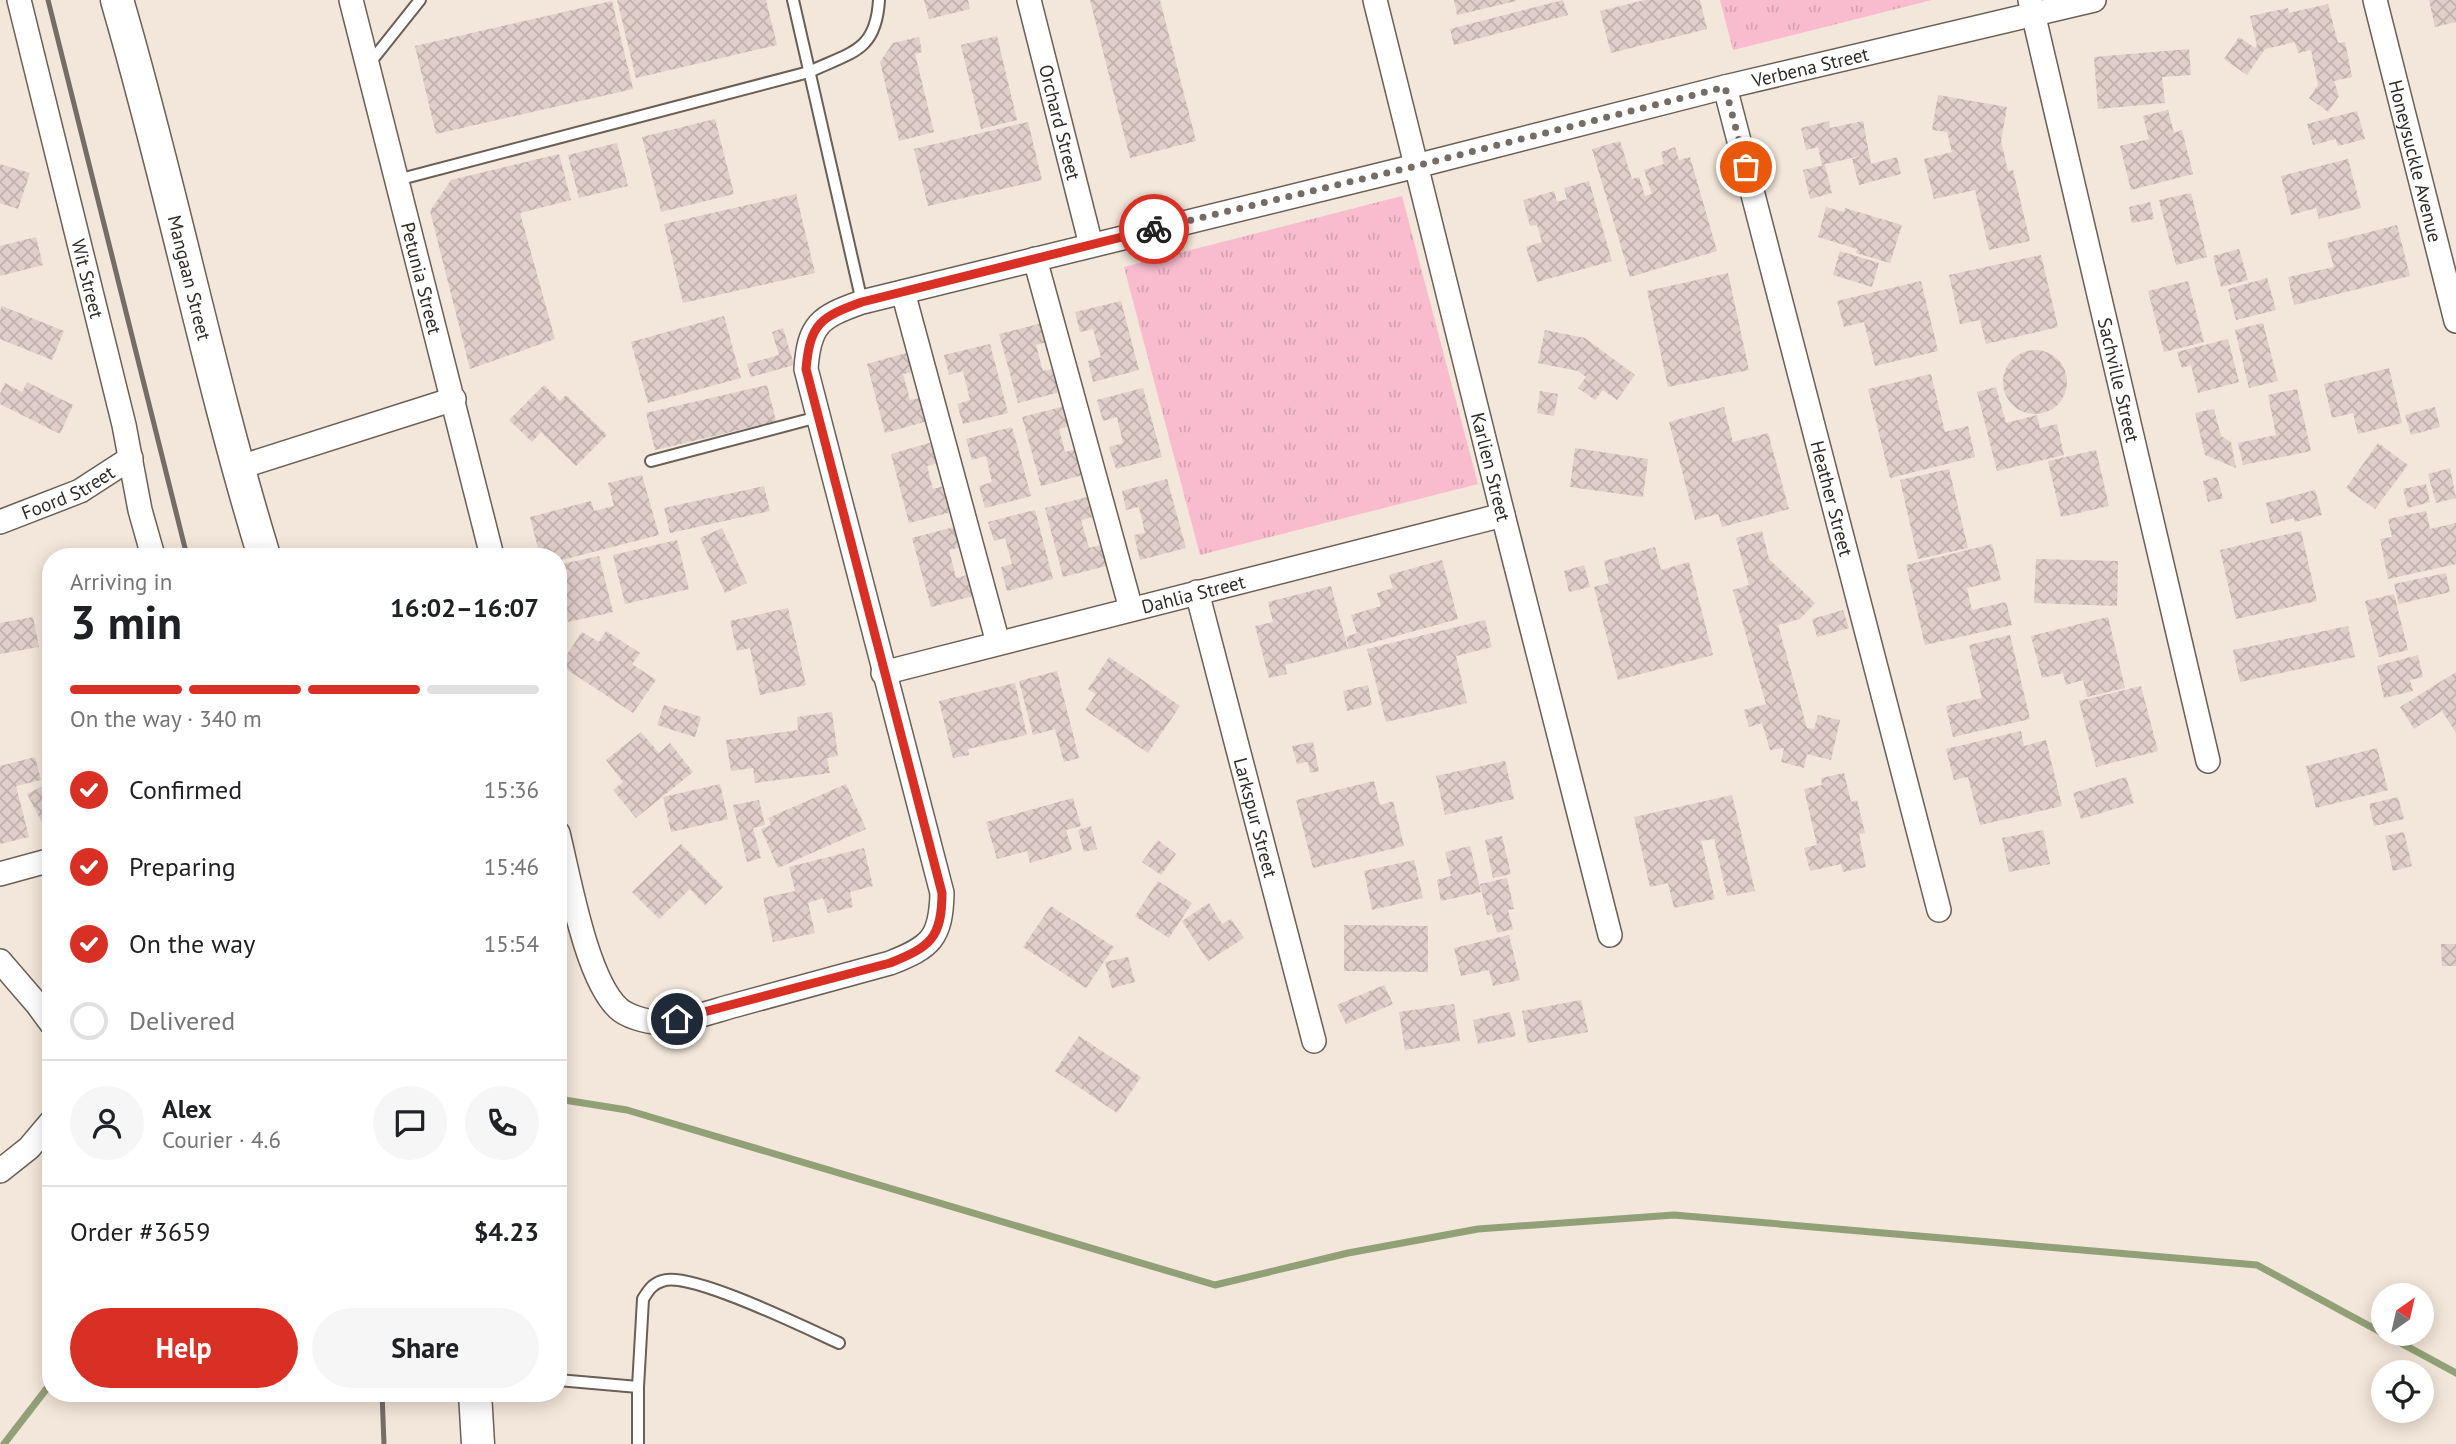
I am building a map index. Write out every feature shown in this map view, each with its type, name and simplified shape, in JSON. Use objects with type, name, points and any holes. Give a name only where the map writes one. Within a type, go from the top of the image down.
[{"type":"street","name":"Wit Street","points":[[19,0],[151,548]]},
{"type":"street","name":"Mangaan Street","points":[[117,0],[141,82],[237,468],[262,548]]},
{"type":"street","name":"Petunia Street","points":[[351,0],[490,548]]},
{"type":"street","name":"Orchard Street","points":[[1029,0],[1091,244]]},
{"type":"street","name":"Karlien Street","points":[[1375,0],[1611,935]]},
{"type":"street","name":"Verbena Street","points":[[818,417],[806,369],[808,343],[816,328],[834,312],[862,302],[1416,166],[2032,8],[2094,0]]},
{"type":"street","name":"Honeysuckle Avenue","points":[[2375,0],[2456,321]]},
{"type":"street","name":"Sachville Street","points":[[2032,8],[2208,761]]},
{"type":"street","name":"Heather Street","points":[[1725,87],[1939,910]]},
{"type":"street","points":[[1035,258],[1131,609]]},
{"type":"street","points":[[903,292],[998,643]]},
{"type":"street","points":[[237,468],[454,400]]},
{"type":"street","points":[[567,870],[581,928],[594,967],[607,992],[619,1009],[658,1022],[697,1016],[890,963],[914,953],[926,945],[937,932],[942,917],[942,893],[818,417]]},
{"type":"street","name":"Foord Street","points":[[0,522],[80,491],[131,458]]},
{"type":"street","name":"Dahlia Street","points":[[883,673],[1503,515]]},
{"type":"street","name":"Larkspur Street","points":[[1197,592],[1314,1041]]},
{"type":"street","points":[[0,874],[42,862]]},
{"type":"street","points":[[0,961],[42,1011]]},
{"type":"street","points":[[0,1171],[29,1148],[42,1133]]},
{"type":"street","points":[[476,1402],[478,1444]]},
{"type":"lane","points":[[368,65],[420,0]]},
{"type":"lane","points":[[793,0],[862,302]]},
{"type":"lane","points":[[397,180],[810,72],[864,46],[876,26],[879,0]]},
{"type":"lane","points":[[651,461],[818,417]]},
{"type":"lane","points":[[641,1444],[638,1387],[643,1299],[649,1288],[664,1279],[685,1281],[722,1292],[839,1343]]},
{"type":"lane","points":[[567,1381],[638,1387]]},
{"type":"green space","points":[[1720,0],[1932,0],[1733,50]]},
{"type":"green space","points":[[1402,196],[1478,484],[1200,555],[1124,267]]},
{"type":"building","points":[[617,0],[766,0],[777,45],[636,78]]},
{"type":"building","points":[[924,0],[968,0],[970,9],[929,19]]},
{"type":"building","points":[[1090,0],[1160,0],[1196,141],[1130,158]]},
{"type":"building","points":[[1454,0],[1516,0],[1516,1],[1457,15]]},
{"type":"building","points":[[1563,0],[1568,15],[1454,45],[1450,29]]},
{"type":"building","points":[[1645,0],[1700,0],[1707,29],[1611,53],[1600,11]]},
{"type":"building","points":[[2429,0],[2456,0],[2456,22],[2435,27]]},
{"type":"building","points":[[612,1],[633,89],[436,134],[415,46]]},
{"type":"building","points":[[2328,4],[2338,43],[2345,42],[2352,77],[2334,81],[2339,96],[2328,112],[2309,98],[2318,85],[2311,50],[2298,53],[2295,42],[2265,49],[2247,75],[2224,59],[2239,37],[2255,48],[2257,46],[2250,16],[2288,8],[2289,13]]},
{"type":"building","points":[[997,36],[1017,120],[981,129],[961,45]]},
{"type":"building","points":[[919,37],[922,52],[915,54],[934,132],[899,141],[880,62],[893,43]]},
{"type":"building","points":[[2189,49],[2191,75],[2162,77],[2165,103],[2098,109],[2094,57]]},
{"type":"building","points":[[1938,95],[2007,107],[2001,141],[2008,171],[2013,170],[2030,241],[1989,250],[1975,190],[1934,199],[1924,159],[1952,152],[1947,132],[1932,130]]},
{"type":"building","points":[[2168,110],[2174,133],[2182,130],[2193,174],[2131,190],[2120,146],[2149,139],[2143,116]]},
{"type":"building","points":[[2357,111],[2365,139],[2338,146],[2336,139],[2313,145],[2307,124]]},
{"type":"building","points":[[715,119],[734,194],[661,212],[642,137]]},
{"type":"building","points":[[1829,121],[1830,128],[1863,121],[1871,164],[1897,157],[1901,174],[1859,185],[1852,159],[1864,155],[1822,165],[1818,147],[1806,150],[1801,128]]},
{"type":"building","points":[[1028,122],[1042,180],[928,206],[914,149]]},
{"type":"building","points":[[1620,141],[1632,179],[1639,177],[1645,196],[1652,194],[1644,170],[1664,164],[1661,152],[1675,147],[1679,160],[1690,157],[1717,251],[1630,277],[1592,149]]},
{"type":"building","points":[[617,143],[628,186],[579,198],[568,155]]},
{"type":"building","points":[[559,154],[571,200],[520,213],[555,339],[470,369],[430,211],[451,180]]},
{"type":"building","points":[[2348,159],[2361,208],[2319,219],[2316,208],[2291,215],[2281,176]]},
{"type":"building","points":[[0,164],[30,173],[18,209],[0,203]]},
{"type":"building","points":[[1825,165],[1832,193],[1810,199],[1803,170]]},
{"type":"building","points":[[1589,181],[1612,261],[1537,282],[1526,247],[1542,242],[1537,225],[1530,226],[1523,200],[1554,191],[1557,202],[1567,199],[1564,188]]},
{"type":"building","points":[[2191,193],[2207,257],[2176,265],[2159,200]]},
{"type":"building","points":[[796,194],[815,273],[683,303],[664,224]]},
{"type":"building","points":[[2150,202],[2154,219],[2132,223],[2129,207]]},
{"type":"building","points":[[1826,207],[1844,212],[1845,208],[1902,225],[1890,263],[1856,253],[1857,249],[1818,237]]},
{"type":"building","points":[[2397,225],[2410,276],[2294,305],[2288,277],[2334,267],[2327,243]]},
{"type":"building","points":[[36,237],[43,265],[0,276],[0,246]]},
{"type":"building","points":[[2239,249],[2248,280],[2221,287],[2213,256]]},
{"type":"building","points":[[1840,251],[1879,263],[1872,287],[1833,275]]},
{"type":"building","points":[[2041,255],[2058,327],[1986,344],[1980,320],[1960,324],[1949,275]]},
{"type":"building","points":[[1728,273],[1749,370],[1668,387],[1647,291]]},
{"type":"building","points":[[2267,278],[2276,310],[2236,320],[2228,289]]},
{"type":"building","points":[[1921,281],[1938,351],[1875,366],[1864,322],[1844,327],[1837,301]]},
{"type":"building","points":[[2188,281],[2204,342],[2164,352],[2148,291]]},
{"type":"building","points":[[1121,301],[1139,370],[1093,382],[1088,361],[1101,357],[1093,329],[1080,332],[1075,312]]},
{"type":"building","points":[[2,306],[64,331],[52,360],[0,339]]},
{"type":"building","points":[[724,316],[741,378],[648,403],[631,342]]},
{"type":"building","points":[[1046,322],[1051,341],[1036,345],[1043,371],[1058,367],[1064,391],[1018,403],[999,334]]},
{"type":"building","points":[[2263,323],[2278,381],[2249,388],[2235,330]]},
{"type":"building","points":[[783,328],[794,365],[751,377],[747,364],[779,355],[772,332]]},
{"type":"building","points":[[1545,330],[1585,338],[1635,375],[1617,400],[1603,390],[1595,400],[1578,388],[1586,377],[1578,371],[1538,363]]},
{"type":"building","points":[[2228,339],[2239,382],[2198,393],[2191,365],[2182,368],[2177,352]]},
{"type":"building","points":[[990,344],[1008,413],[963,424],[957,404],[970,400],[963,371],[949,375],[944,355]]},
{"type":"building","points":[[2035,350],[2047,352],[2058,359],[2065,370],[2065,394],[2058,405],[2047,412],[2035,414],[2023,412],[2012,405],[2005,394],[2003,382],[2005,370],[2012,359],[2023,352]]},
{"type":"building","points":[[913,351],[918,371],[903,374],[910,400],[925,397],[931,420],[885,433],[867,364]]},
{"type":"building","points":[[2389,368],[2402,423],[2358,434],[2353,413],[2332,418],[2324,384]]},
{"type":"building","points":[[1931,374],[1945,432],[1968,426],[1975,457],[1890,478],[1868,389]]},
{"type":"building","points":[[27,382],[73,405],[60,434],[0,404],[0,394],[5,383],[22,392]]},
{"type":"building","points":[[544,385],[560,401],[566,395],[607,435],[576,466],[541,432],[532,442],[509,420]]},
{"type":"building","points":[[767,385],[776,421],[655,450],[646,413]]},
{"type":"building","points":[[1996,387],[2006,423],[2037,415],[2040,428],[2057,424],[2064,455],[1997,471],[1977,392]]},
{"type":"building","points":[[1143,388],[1162,457],[1116,469],[1109,447],[1123,443],[1117,417],[1103,421],[1097,400]]},
{"type":"building","points":[[2297,389],[2311,451],[2243,465],[2238,443],[2276,435],[2268,395]]},
{"type":"building","points":[[1540,391],[1558,394],[1554,416],[1537,413]]},
{"type":"building","points":[[1069,405],[1074,425],[1059,429],[1065,452],[1080,448],[1087,474],[1041,486],[1022,417]]},
{"type":"building","points":[[1724,407],[1733,442],[1768,433],[1789,509],[1722,527],[1718,514],[1695,520],[1669,422]]},
{"type":"building","points":[[2435,407],[2440,427],[2411,435],[2405,415]]},
{"type":"building","points":[[2214,409],[2221,436],[2231,442],[2236,468],[2205,455],[2195,413]]},
{"type":"building","points":[[1012,427],[1031,496],[985,508],[979,486],[992,482],[986,456],[972,460],[966,439]]},
{"type":"building","points":[[936,441],[942,462],[927,466],[933,489],[948,485],[955,511],[909,523],[891,454]]},
{"type":"building","points":[[2378,443],[2408,465],[2375,509],[2346,488]]},
{"type":"building","points":[[1575,448],[1648,459],[1643,497],[1570,487]]},
{"type":"building","points":[[2096,450],[2109,506],[2061,517],[2048,461]]},
{"type":"building","points":[[2450,468],[2456,498],[2436,503],[2428,474]]},
{"type":"building","points":[[1949,469],[1968,548],[1918,559],[1900,480]]},
{"type":"building","points":[[642,475],[659,535],[567,559],[567,548],[538,548],[530,517],[591,501],[594,511],[614,506],[608,483]]},
{"type":"building","points":[[2217,477],[2223,498],[2208,502],[2203,481]]},
{"type":"building","points":[[1167,479],[1186,548],[1140,560],[1134,535],[1145,533],[1139,507],[1126,510],[1122,491]]},
{"type":"building","points":[[2426,484],[2430,502],[2408,508],[2403,489]]},
{"type":"building","points":[[764,486],[770,511],[670,533],[664,508]]},
{"type":"building","points":[[2315,490],[2322,515],[2295,522],[2294,518],[2271,524],[2266,503]]},
{"type":"building","points":[[1091,496],[1097,516],[1081,520],[1089,548],[1104,544],[1110,565],[1063,577],[1045,508]]},
{"type":"building","points":[[1035,510],[1053,579],[1007,591],[1001,567],[1012,564],[1005,538],[994,541],[988,522]]},
{"type":"building","points":[[2426,511],[2430,529],[2456,523],[2456,564],[2388,579],[2380,539],[2392,537],[2388,519]]},
{"type":"building","points":[[958,526],[964,546],[949,550],[956,578],[971,574],[977,595],[931,607],[912,538]]},
{"type":"building","points":[[722,528],[747,583],[725,593],[700,538]]},
{"type":"building","points":[[1762,531],[1769,559],[1815,603],[1800,619],[1778,625],[1807,728],[1814,729],[1818,715],[1840,720],[1831,760],[1807,754],[1804,768],[1781,762],[1784,748],[1770,750],[1762,723],[1749,727],[1744,710],[1766,704],[1733,590],[1749,585],[1736,538]]},
{"type":"building","points":[[2301,531],[2317,601],[2236,619],[2220,550]]},
{"type":"building","points":[[677,540],[689,589],[625,604],[613,555]]},
{"type":"building","points":[[1992,544],[2001,580],[1967,588],[1972,610],[2006,602],[2012,625],[1925,645],[1906,565]]},
{"type":"building","points":[[1655,547],[1661,570],[1689,562],[1713,655],[1618,680],[1594,587],[1609,583],[1604,561]]},
{"type":"building","points":[[599,556],[613,612],[568,622],[567,563]]},
{"type":"building","points":[[2036,559],[2118,561],[2117,606],[2034,603]]},
{"type":"building","points":[[1442,560],[1458,619],[1349,649],[1346,637],[1357,633],[1351,615],[1381,606],[1377,593],[1393,588],[1389,575]]},
{"type":"building","points":[[1584,565],[1590,587],[1569,592],[1564,571]]},
{"type":"building","points":[[2446,573],[2450,592],[2399,604],[2394,584]]},
{"type":"building","points":[[1331,586],[1348,649],[1285,665],[1287,674],[1269,678],[1255,626],[1273,622],[1268,602]]},
{"type":"building","points":[[2394,594],[2408,650],[2379,657],[2365,601]]},
{"type":"building","points":[[788,608],[806,685],[760,695],[750,648],[737,651],[730,621]]},
{"type":"building","points":[[1843,610],[1849,628],[1817,637],[1812,619]]},
{"type":"building","points":[[33,617],[39,647],[0,654],[0,623]]},
{"type":"building","points":[[2108,617],[2125,688],[2087,697],[2083,680],[2066,685],[2063,673],[2042,678],[2031,636]]},
{"type":"building","points":[[1485,620],[1492,647],[1456,656],[1467,703],[1386,722],[1367,649]]},
{"type":"building","points":[[2348,626],[2355,657],[2240,682],[2233,650]]},
{"type":"building","points":[[606,631],[640,653],[632,664],[656,680],[633,713],[567,670],[567,654],[582,632],[599,642]]},
{"type":"building","points":[[2010,635],[2030,719],[1953,737],[1946,706],[1982,698],[1969,645]]},
{"type":"building","points":[[2418,655],[2423,677],[2410,680],[2413,691],[2384,698],[2377,666]]},
{"type":"building","points":[[1109,657],[1180,706],[1148,753],[1085,710],[1096,694],[1088,689]]},
{"type":"building","points":[[1057,671],[1079,758],[1064,762],[1055,729],[1033,735],[1019,681]]},
{"type":"building","points":[[2456,672],[2456,733],[2442,711],[2414,729],[2400,707]]},
{"type":"building","points":[[1015,683],[1027,735],[968,749],[969,755],[953,758],[939,701]]},
{"type":"building","points":[[1368,685],[1372,705],[1347,711],[1343,691]]},
{"type":"building","points":[[2141,686],[2158,751],[2096,767],[2079,701]]},
{"type":"building","points":[[664,705],[701,717],[695,737],[657,725]]},
{"type":"building","points":[[832,712],[838,756],[827,758],[830,773],[755,783],[753,768],[731,771],[726,740],[798,730],[797,717]]},
{"type":"building","points":[[2021,731],[2024,746],[2046,740],[2062,806],[1980,825],[1968,777],[1954,780],[1946,749]]},
{"type":"building","points":[[641,732],[659,753],[670,743],[693,772],[636,818],[613,790],[623,782],[606,760]]},
{"type":"building","points":[[1313,742],[1319,771],[1310,773],[1308,762],[1297,764],[1292,746]]},
{"type":"building","points":[[2377,748],[2388,790],[2316,808],[2306,766]]},
{"type":"building","points":[[35,757],[41,780],[16,786],[29,837],[0,844],[0,766]]},
{"type":"building","points":[[1505,761],[1514,799],[1445,815],[1436,776]]},
{"type":"building","points":[[1844,773],[1851,802],[1857,800],[1865,833],[1859,834],[1866,867],[1843,872],[1841,864],[1810,871],[1804,848],[1817,845],[1804,789],[1822,785],[1821,778]]},
{"type":"building","points":[[2126,777],[2134,803],[2081,819],[2073,793]]},
{"type":"building","points":[[1374,781],[1380,805],[1393,801],[1404,846],[1313,868],[1296,800]]},
{"type":"building","points":[[720,784],[728,819],[671,832],[663,797]]},
{"type":"building","points":[[846,784],[866,829],[778,868],[761,829],[771,825],[768,818]]},
{"type":"building","points":[[42,786],[42,823],[27,794]]},
{"type":"building","points":[[1732,795],[1755,891],[1727,896],[1714,839],[1701,841],[1715,899],[1674,908],[1668,883],[1650,887],[1634,817]]},
{"type":"building","points":[[2398,797],[2404,819],[2374,826],[2369,804]]},
{"type":"building","points":[[1073,798],[1081,826],[1066,830],[1072,850],[1030,863],[1027,851],[997,859],[986,822]]},
{"type":"building","points":[[759,800],[765,825],[753,828],[761,858],[747,862],[733,805]]},
{"type":"building","points":[[1091,826],[1097,849],[1084,852],[1078,830]]},
{"type":"building","points":[[2043,830],[2050,864],[2009,872],[2002,838]]},
{"type":"building","points":[[2404,832],[2412,866],[2393,871],[2385,836]]},
{"type":"building","points":[[1502,836],[1511,874],[1493,878],[1485,840]]},
{"type":"building","points":[[1158,840],[1176,854],[1161,875],[1142,862]]},
{"type":"building","points":[[681,844],[723,887],[705,905],[690,889],[659,919],[632,892]]},
{"type":"building","points":[[1470,846],[1481,892],[1441,901],[1437,880],[1451,876],[1445,852]]},
{"type":"building","points":[[864,848],[873,886],[850,892],[853,907],[828,913],[823,898],[808,903],[815,933],[773,942],[763,898],[795,891],[789,867]]},
{"type":"building","points":[[1414,860],[1423,898],[1372,910],[1364,871]]},
{"type":"building","points":[[1507,878],[1514,909],[1508,910],[1513,929],[1497,933],[1492,914],[1487,915],[1480,884]]},
{"type":"building","points":[[1158,881],[1192,903],[1169,938],[1135,916]]},
{"type":"building","points":[[1209,903],[1222,924],[1231,919],[1244,938],[1208,961],[1182,921]]},
{"type":"building","points":[[1051,906],[1114,947],[1086,988],[1023,947]]},
{"type":"building","points":[[1344,925],[1428,926],[1428,972],[1344,971]]},
{"type":"building","points":[[1509,935],[1520,980],[1493,986],[1489,970],[1461,976],[1454,948]]},
{"type":"building","points":[[2441,944],[2456,944],[2456,966],[2442,966]]},
{"type":"building","points":[[1128,957],[1135,982],[1112,988],[1105,962]]},
{"type":"building","points":[[1384,985],[1393,1004],[1346,1024],[1337,1005]]},
{"type":"building","points":[[1581,1000],[1588,1032],[1528,1043],[1522,1011]]},
{"type":"building","points":[[1454,1004],[1460,1041],[1405,1050],[1399,1012]]},
{"type":"building","points":[[1510,1012],[1516,1036],[1478,1044],[1473,1020]]},
{"type":"building","points":[[1079,1036],[1141,1077],[1117,1113],[1055,1071]]},
{"type":"waterway","points":[[567,1100],[627,1110],[1215,1285],[1348,1253],[1478,1229],[1674,1215],[2257,1265],[2456,1373]]},
{"type":"waterway","points":[[4,1444],[42,1395]]},
{"type":"railway","points":[[48,0],[185,548]]},
{"type":"railway","points":[[382,1402],[384,1444]]},
{"type":"way so far","points":[[1154,229],[1725,87],[1746,167]]},
{"type":"route","points":[[677,1019],[697,1016],[890,963],[926,945],[937,932],[942,917],[942,893],[806,369],[808,343],[816,328],[834,312],[862,302],[1154,229]]}]
